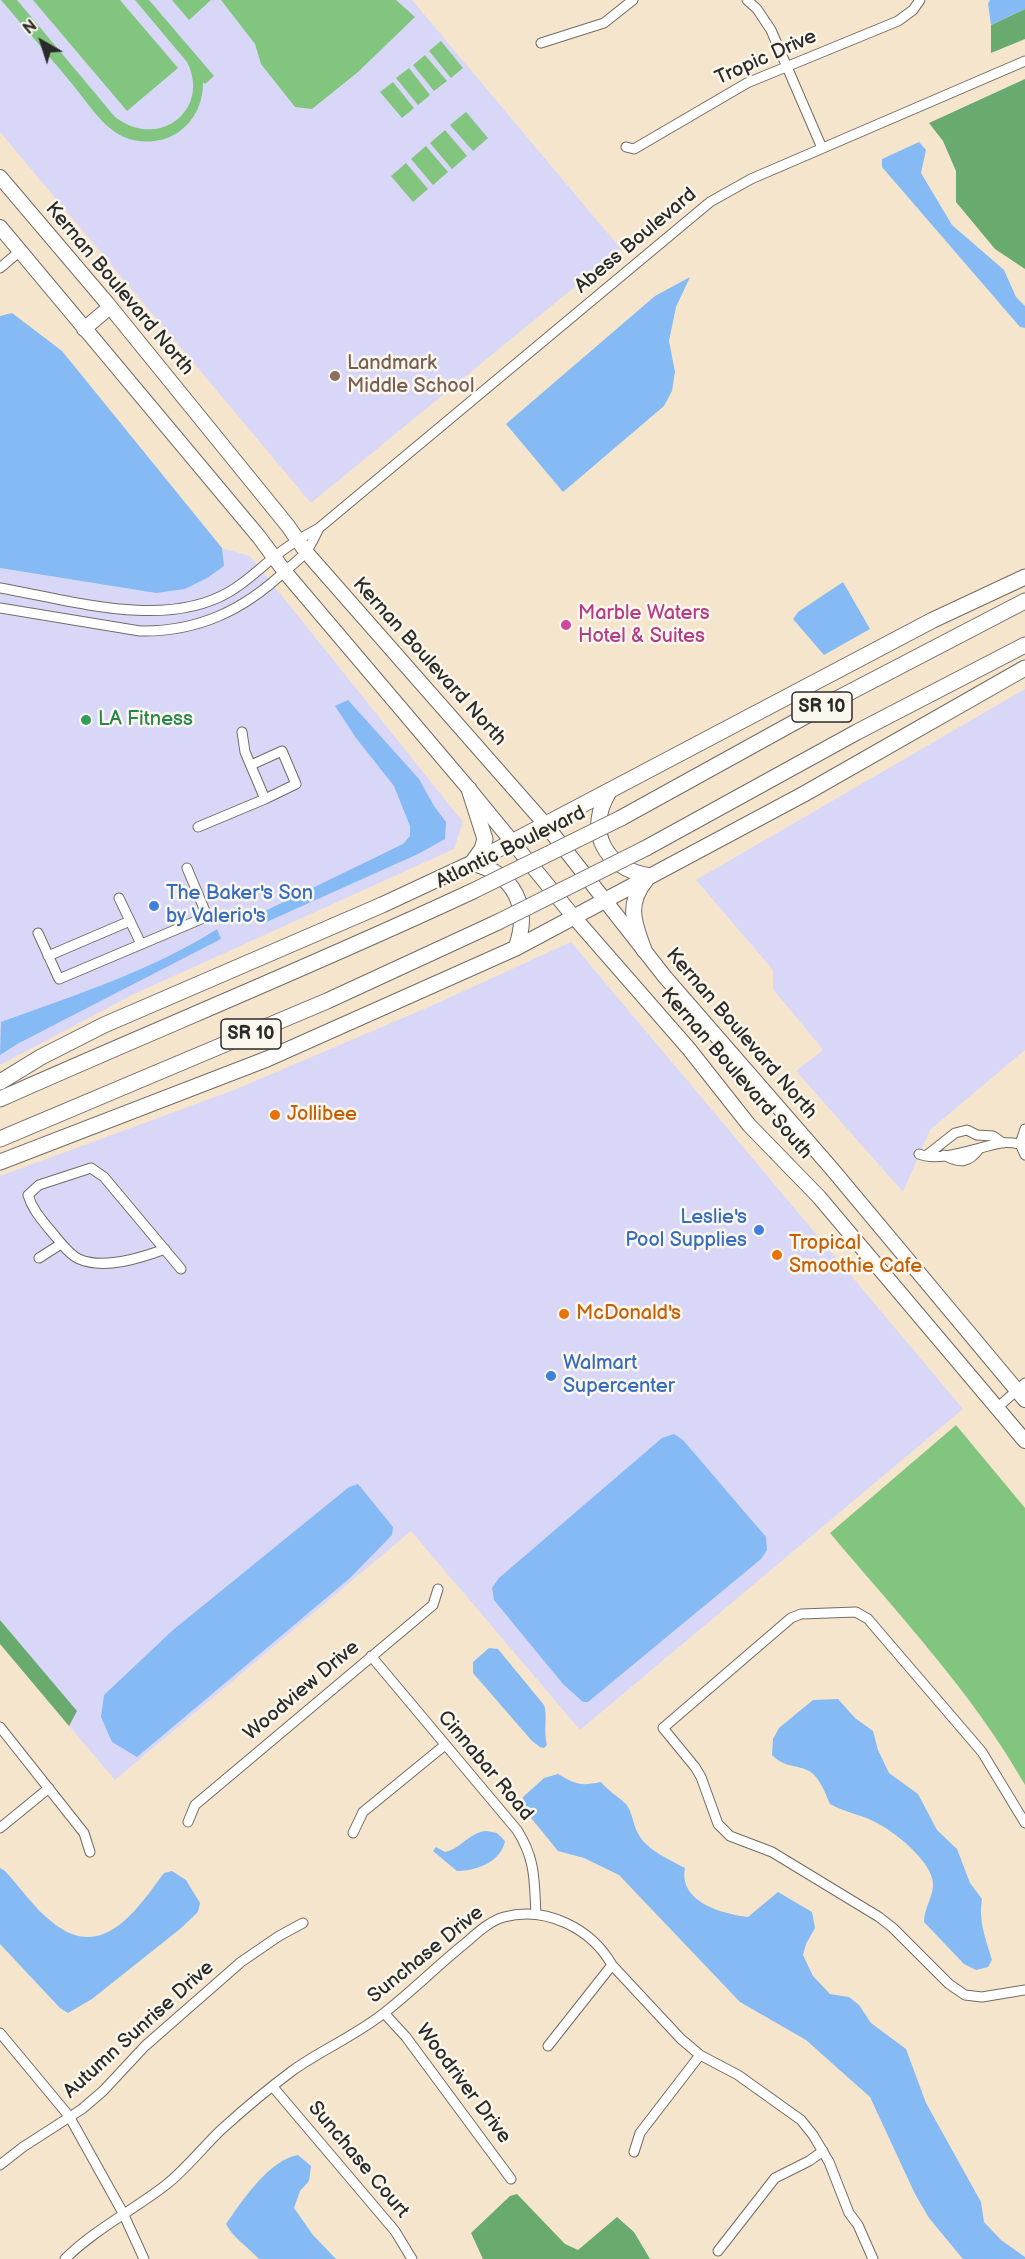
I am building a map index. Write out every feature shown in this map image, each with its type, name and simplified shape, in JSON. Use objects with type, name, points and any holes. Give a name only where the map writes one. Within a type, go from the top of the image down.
[{"type":"highway","points":[[0,1082],[41,1057],[104,1025],[382,905],[472,863],[933,620],[1025,577]]},
{"type":"highway","name":"Atlantic Boulevard","points":[[0,1099],[327,959],[473,891],[621,818],[833,701],[1025,601]]},
{"type":"highway","name":"SR 10","points":[[0,1139],[327,1001],[498,922],[646,848],[857,732],[1025,645]]},
{"type":"highway","points":[[0,1162],[267,1059],[516,948],[804,794],[1025,668]]},
{"type":"highway","points":[[469,789],[484,839],[482,849],[472,863]]},
{"type":"highway","points":[[610,790],[603,802],[599,817],[599,831],[603,846],[611,858],[622,867],[650,876]]},
{"type":"highway","points":[[472,863],[498,873],[516,894],[523,921],[516,948]]},
{"type":"highway","points":[[644,950],[634,917],[634,904],[639,889],[650,876]]},
{"type":"highway","points":[[0,1111],[54,1075]]},
{"type":"main road","name":"Kernan Boulevard North","points":[[0,177],[111,307],[288,526],[306,552],[545,824],[665,977],[832,1169]]},
{"type":"main road","points":[[0,227],[511,842]]},
{"type":"main road","points":[[84,329],[111,307]]},
{"type":"main road","name":"Kernan Boulevard South","points":[[511,842],[689,1048],[749,1125],[819,1197],[1025,1441]]},
{"type":"main road","name":"Kernan Boulevard South","points":[[832,1169],[1022,1391]]},
{"type":"street","points":[[541,43],[604,22],[633,0]]},
{"type":"street","points":[[747,0],[757,9],[771,30],[822,148]]},
{"type":"street","name":"Tropic Drive","points":[[626,147],[634,149],[747,83],[898,21],[913,10],[920,0]]},
{"type":"street","name":"Abess Boulevard","points":[[0,588],[143,612],[168,611],[210,601],[228,593],[296,540],[319,528],[710,202],[751,179],[1025,61]]},
{"type":"street","points":[[0,268],[20,251]]},
{"type":"street","name":"Abess Boulevard","points":[[0,608],[157,632],[209,621],[257,596],[306,552],[319,528]]},
{"type":"street","points":[[242,732],[245,752],[265,799]]},
{"type":"street","points":[[198,827],[296,784],[282,751],[250,765]]},
{"type":"street","points":[[38,933],[59,979],[201,919],[205,911],[187,868]]},
{"type":"street","points":[[119,898],[141,944]]},
{"type":"street","points":[[48,956],[130,921]]},
{"type":"street","points":[[1025,1129],[1020,1143],[1025,1155]]},
{"type":"street","points":[[1003,1143],[993,1136],[977,1135],[967,1130],[955,1133],[922,1155],[944,1155],[1003,1143],[1020,1143]]},
{"type":"street","points":[[165,1249],[134,1261],[96,1263],[78,1259],[62,1244],[31,1206],[28,1195],[39,1185],[91,1168],[104,1177],[165,1249],[181,1269]]},
{"type":"street","points":[[39,1258],[62,1244]]},
{"type":"street","points":[[997,1408],[1022,1391]]},
{"type":"street","name":"Woodview Drive","points":[[188,1822],[195,1805],[433,1605],[438,1589]]},
{"type":"street","points":[[1025,1823],[982,1752],[868,1619],[856,1612],[801,1614],[791,1618],[663,1728],[695,1767],[701,1777],[718,1824],[730,1836],[772,1852],[879,1917],[949,1984],[964,1995],[982,1997],[1025,1990]]},
{"type":"street","name":"Cinnabar Road","points":[[371,1656],[517,1830],[526,1845],[534,1867],[536,1914]]},
{"type":"street","points":[[0,1727],[84,1833],[90,1852]]},
{"type":"street","points":[[353,1833],[363,1812],[445,1745]]},
{"type":"street","points":[[0,1828],[49,1788]]},
{"type":"street","name":"Sunchase Drive","points":[[65,2259],[123,2213],[166,2185],[186,2168],[222,2128],[273,2087],[321,2051],[384,2013],[477,1933],[502,1918],[527,1913],[548,1916],[581,1930],[606,1954],[612,1965],[681,2039],[700,2055],[738,2075],[801,2120],[823,2151],[849,2213],[858,2225],[873,2259]]},
{"type":"street","name":"Autumn Sunrise Drive","points":[[0,2165],[23,2147],[82,2109],[104,2091],[145,2046],[242,1962],[279,1936],[303,1923]]},
{"type":"street","points":[[548,2046],[612,1965]]},
{"type":"street","name":"Woodriver Drive","points":[[384,2013],[406,2037],[511,2179]]},
{"type":"street","points":[[0,2033],[69,2116],[123,2213],[144,2259]]},
{"type":"street","points":[[634,2152],[639,2133],[700,2055]]},
{"type":"street","name":"Sunchase Court","points":[[273,2087],[395,2231],[412,2259]]},
{"type":"street","points":[[718,2251],[775,2178],[809,2161],[823,2151]]},
{"type":"shaded area","name":"Landmark Middle School","points":[[0,0],[412,0],[621,249],[311,503],[0,132]]},
{"type":"shaded area","points":[[222,548],[250,556],[463,822],[454,849],[132,995],[0,1065],[0,568],[156,593],[224,566]]},
{"type":"shaded area","points":[[1025,689],[1025,1050],[930,1130],[903,1192],[796,1071],[823,1050],[773,989],[773,970],[696,880]]},
{"type":"shaded area","points":[[571,942],[963,1409],[580,1730],[411,1531],[115,1780],[69,1726],[76,1711],[0,1620],[0,1176],[234,1090],[431,1006]]},
{"type":"green space","points":[[1,0],[17,0],[115,117],[132,126],[149,129],[164,127],[177,120],[187,109],[192,95],[193,79],[187,62],[135,0],[149,0],[214,76],[205,84],[203,82],[197,111],[189,123],[177,133],[158,141],[124,137],[102,121]]},
{"type":"green space","points":[[33,0],[120,0],[178,68],[127,111]]},
{"type":"green space","points":[[172,0],[211,0],[189,20]]},
{"type":"green space","points":[[221,0],[396,0],[415,17],[358,72],[312,109],[295,107],[261,64],[255,44]]},
{"type":"green space","points":[[1025,9],[1025,39],[991,53],[991,25]]},
{"type":"green space","points":[[441,41],[463,68],[451,78],[429,51]]},
{"type":"green space","points":[[425,55],[447,81],[434,91],[413,65]]},
{"type":"green space","points":[[409,68],[430,95],[418,105],[396,78]]},
{"type":"green space","points":[[1025,79],[1025,269],[995,249],[956,202],[956,171],[943,141],[929,123]]},
{"type":"green space","points":[[393,82],[414,108],[402,118],[380,92]]},
{"type":"green space","points":[[466,112],[488,138],[473,151],[450,125]]},
{"type":"green space","points":[[445,130],[467,156],[452,169],[430,143]]},
{"type":"green space","points":[[426,146],[448,172],[433,185],[411,159]]},
{"type":"green space","points":[[406,163],[428,189],[413,202],[391,176]]},
{"type":"green space","points":[[956,1425],[1025,1508],[1025,1785],[982,1718],[958,1686],[830,1533]]},
{"type":"green space","points":[[0,1620],[77,1711],[69,1726],[0,1644]]},
{"type":"green space","points":[[517,2194],[565,2244],[578,2250],[617,2217],[634,2232],[650,2259],[483,2259],[471,2233],[510,2196]]},
{"type":"water","points":[[990,0],[1025,0],[1025,9],[991,25],[988,4]]},
{"type":"water","points":[[919,142],[926,150],[921,173],[952,225],[1004,270],[1016,297],[1025,306],[1025,328],[1020,327],[882,167],[882,159]]},
{"type":"water","points":[[690,277],[676,307],[669,341],[675,372],[672,391],[664,406],[563,492],[506,424],[655,296]]},
{"type":"water","points":[[12,313],[62,351],[222,548],[224,566],[185,589],[156,593],[0,568],[0,316]]},
{"type":"water","points":[[843,582],[870,629],[824,655],[793,619],[798,612]]},
{"type":"water","points":[[348,700],[419,779],[446,822],[445,839],[418,854],[262,924],[259,914],[403,844],[410,836],[410,826],[394,786],[356,738],[335,706]]},
{"type":"water","points":[[217,929],[221,939],[0,1055],[1,1022],[139,970]]},
{"type":"water","points":[[674,1434],[683,1440],[766,1537],[767,1550],[761,1559],[588,1702],[583,1702],[563,1684],[494,1600],[492,1588],[499,1578],[662,1438]]},
{"type":"water","points":[[358,1484],[393,1527],[392,1535],[350,1578],[137,1757],[112,1742],[101,1717],[104,1695],[173,1630],[349,1487]]},
{"type":"water","points":[[489,1648],[498,1649],[544,1705],[547,1745],[544,1748],[532,1741],[473,1673],[473,1662]]},
{"type":"water","points":[[838,1699],[855,1718],[873,1731],[878,1750],[889,1773],[918,1794],[937,1830],[957,1849],[970,1883],[982,1899],[982,1922],[992,1960],[988,1967],[976,1970],[964,1964],[924,1922],[933,1886],[932,1877],[927,1867],[911,1848],[881,1825],[830,1804],[822,1786],[813,1774],[781,1762],[772,1755],[773,1739],[779,1728],[813,1700]]},
{"type":"water","points":[[558,1774],[579,1784],[601,1782],[623,1801],[643,1840],[659,1854],[685,1868],[688,1890],[704,1904],[727,1913],[748,1917],[778,1892],[812,1912],[815,1928],[803,1955],[813,1976],[830,1994],[849,1997],[859,2005],[871,2023],[906,2049],[926,2103],[981,2202],[984,2222],[1001,2240],[1025,2259],[963,2259],[929,2218],[915,2194],[870,2097],[806,2040],[740,2002],[619,1875],[584,1858],[558,1851],[527,1813],[522,1802],[523,1797],[544,1778]]},
{"type":"water","points":[[487,1831],[497,1833],[505,1841],[503,1848],[493,1860],[479,1867],[457,1871],[433,1851],[436,1847],[445,1852],[451,1850],[475,1834]]},
{"type":"water","points":[[0,1868],[52,1922],[70,1933],[87,1937],[102,1935],[116,1927],[142,1902],[164,1873],[172,1871],[186,1880],[200,1903],[198,1912],[180,1929],[92,1999],[68,2013],[60,2008],[0,1944]]},
{"type":"water","points":[[298,2155],[311,2166],[309,2181],[300,2191],[294,2208],[313,2235],[336,2259],[259,2259],[226,2224],[267,2173],[287,2158]]},
{"type":"place","name":"Landmark Middle School","points":[[335,376]]},
{"type":"place","name":"Marble Waters Hotel & Suites","points":[[566,625]]},
{"type":"place","name":"LA Fitness","points":[[86,720]]},
{"type":"place","name":"The Baker's Son by Valerio's","points":[[154,906]]},
{"type":"place","name":"Jollibee","points":[[275,1115]]},
{"type":"place","name":"Leslie's Pool Supplies","points":[[759,1230]]},
{"type":"place","name":"Tropical Smoothie Cafe","points":[[777,1255]]},
{"type":"place","name":"McDonald's","points":[[564,1314]]},
{"type":"place","name":"Walmart Supercenter","points":[[551,1376]]}]
